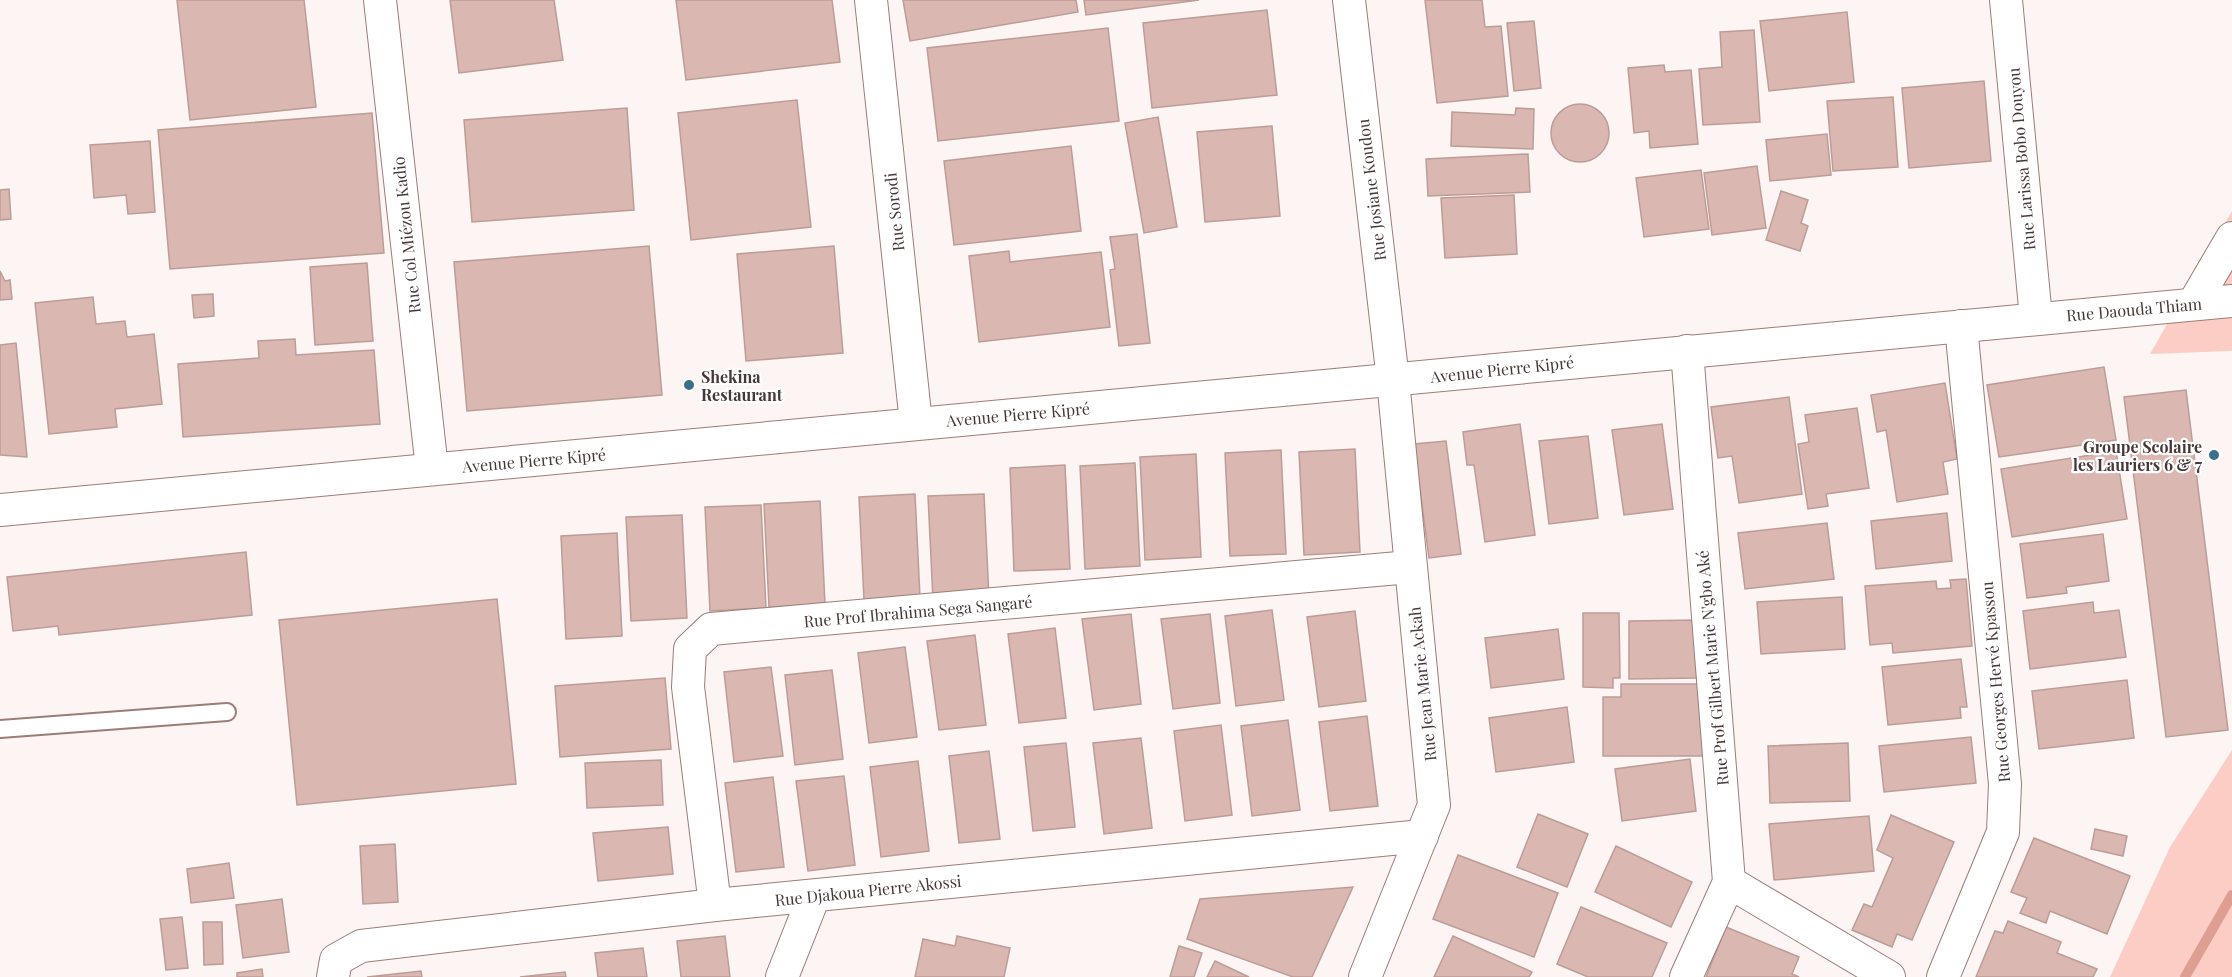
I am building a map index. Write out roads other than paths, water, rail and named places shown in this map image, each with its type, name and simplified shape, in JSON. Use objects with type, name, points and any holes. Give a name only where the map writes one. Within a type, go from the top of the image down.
[{"type":"street","name":"Rue Col Miézou Kadio","points":[[380,0],[432,469]]},
{"type":"street","name":"Rue Sorodi","points":[[871,0],[916,423]]},
{"type":"street","name":"Rue Josiane Koudou","points":[[1349,0],[1393,380]]},
{"type":"street","name":"Rue Larissa Bobo Douyou","points":[[2006,0],[2036,318]]},
{"type":"street","points":[[2194,303],[2232,238]]},
{"type":"street","name":"Rue Daouda Thiam","points":[[2036,318],[2232,301]]},
{"type":"street","name":"Avenue Pierre Kipré","points":[[0,510],[2036,318]]},
{"type":"street","name":"Rue Georges Hervé Kpassou","points":[[1943,977],[2003,832],[2005,784],[1961,326]]},
{"type":"street","name":"Rue Prof Gilbert Marie N'gbo Aké","points":[[1686,977],[1729,882],[1687,351]]},
{"type":"street","name":"Rue Jean Marie Ackah","points":[[1365,977],[1434,805],[1393,380]]},
{"type":"street","name":"Rue Prof Ibrahima Sega Sangaré","points":[[715,905],[688,687],[690,650],[711,629],[1410,567]]},
{"type":"street","name":"Rue Djakoua Pierre Akossi","points":[[333,977],[336,960],[361,946],[715,905],[1422,836]]},
{"type":"street","points":[[1729,882],[1859,969],[1889,977]]},
{"type":"street","points":[[782,977],[814,896]]},
{"type":"lane","points":[[0,729],[227,712]]},
{"type":"waterway","points":[[2185,977],[2232,895]]},
{"type":"place","name":"Shekina Restaurant","points":[[689,385]]},
{"type":"place","name":"Groupe Scolaire les Lauriers 6 & 7","points":[[2214,455]]}]
